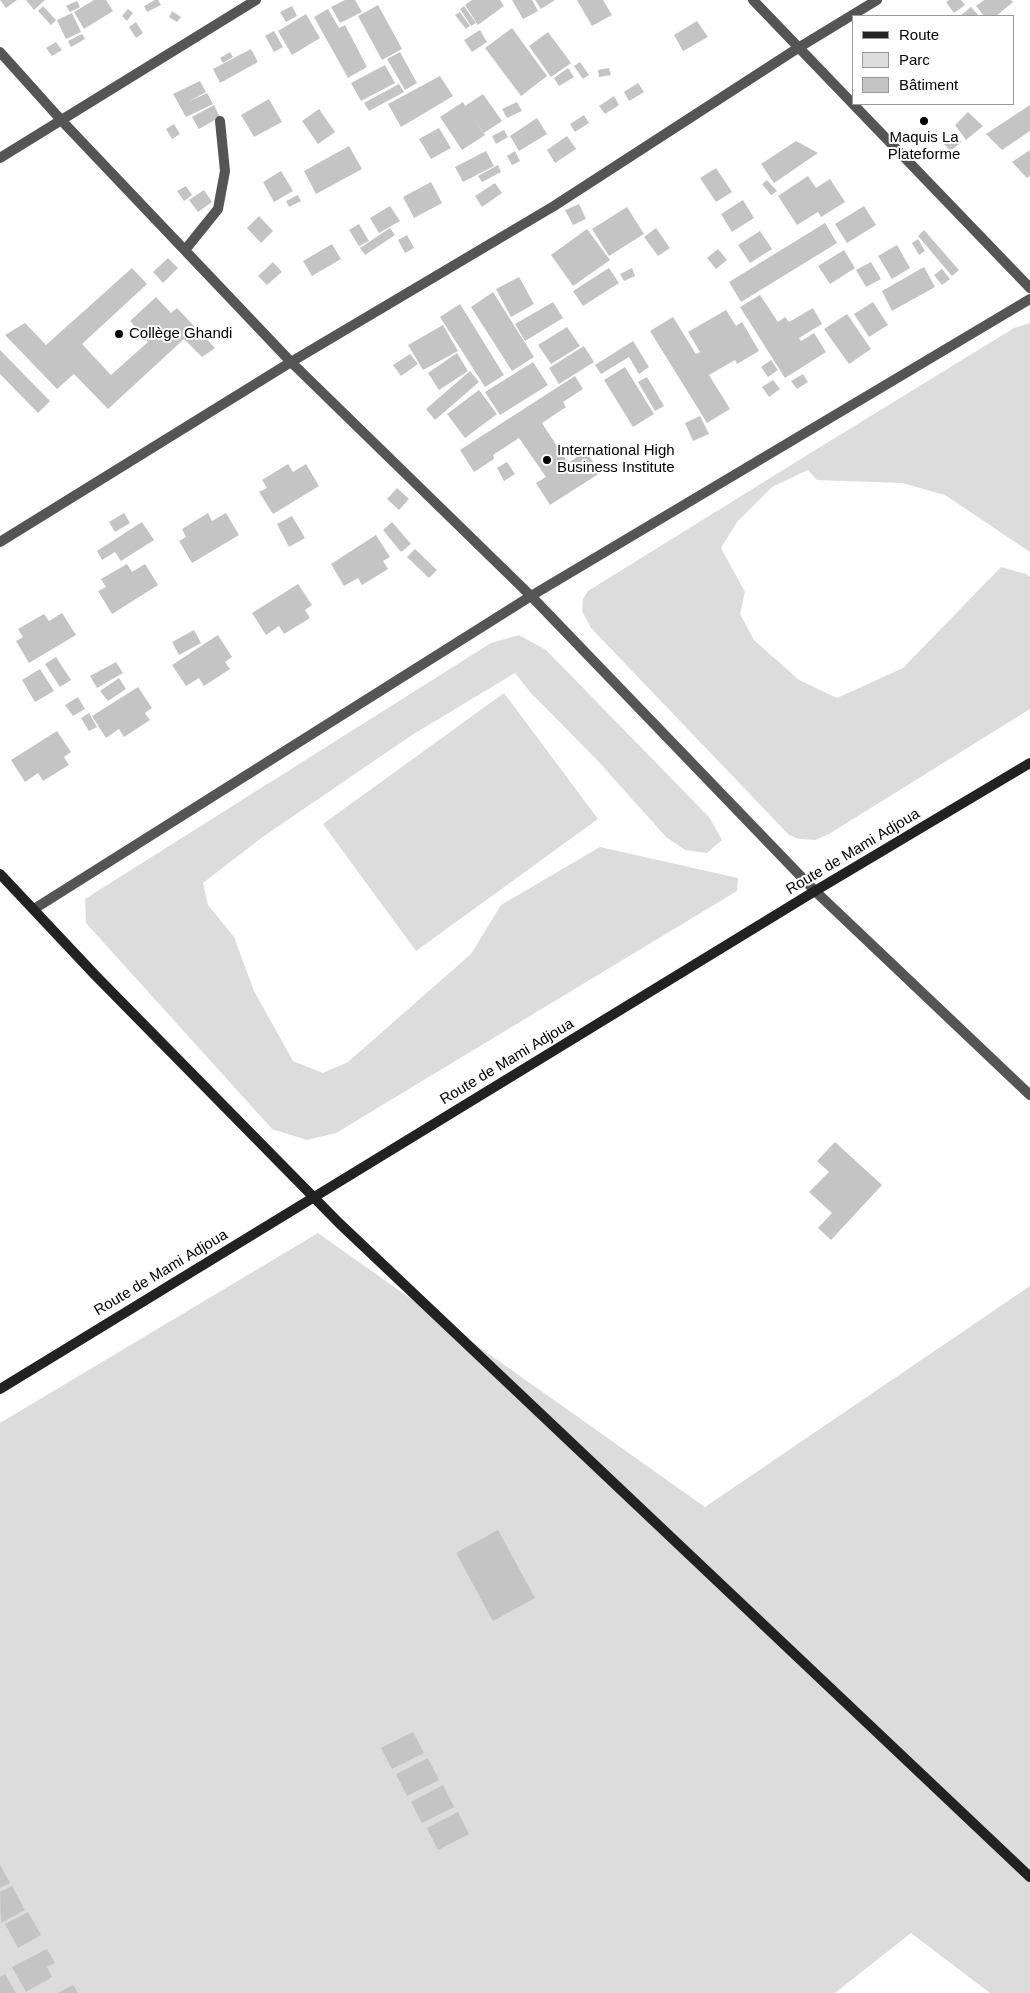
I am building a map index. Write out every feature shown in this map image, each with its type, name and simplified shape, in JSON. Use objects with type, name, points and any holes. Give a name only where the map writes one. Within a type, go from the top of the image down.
[{"type":"street","points":[[0,158],[256,0]]},
{"type":"street","points":[[753,0],[852,104]]},
{"type":"street","points":[[852,15],[877,0]]},
{"type":"street","points":[[0,542],[291,362],[554,206],[852,15]]},
{"type":"street","points":[[0,52],[62,121],[291,362],[532,596],[815,891],[1030,1095]]},
{"type":"street","points":[[853,105],[1030,288]]},
{"type":"street","points":[[186,250],[218,209],[225,171],[220,121]]},
{"type":"street","points":[[34,909],[532,596],[1030,299]]},
{"type":"street","name":"Route de Mami Adjoua","points":[[0,1389],[815,891],[1030,763]]},
{"type":"street","points":[[0,874],[103,983],[314,1198],[1030,1877]]},
{"type":"green space","points":[[1030,323],[1030,552],[945,495],[902,483],[817,480],[808,470],[772,487],[737,522],[721,548],[745,592],[740,614],[754,640],[799,680],[837,698],[903,668],[1001,567],[1026,574],[1030,577],[1030,709],[829,834],[815,840],[799,839],[789,835],[591,628],[582,611],[583,599],[588,591],[804,457],[1014,328]]},
{"type":"green space","points":[[519,635],[546,650],[709,817],[722,840],[707,853],[685,850],[666,837],[599,762],[531,693],[515,673],[412,735],[264,836],[203,883],[208,905],[234,937],[254,991],[293,1061],[323,1073],[348,1062],[471,954],[501,905],[600,847],[738,878],[737,891],[336,1133],[307,1140],[272,1129],[86,923],[85,899],[491,643]]},
{"type":"green space","points":[[504,693],[598,819],[416,951],[323,824]]},
{"type":"green space","points":[[318,1233],[705,1507],[1030,1286],[1030,1993],[990,1993],[911,1933],[835,1993],[0,1993],[0,1423]]},
{"type":"building","points":[[0,0],[17,0],[6,8]]},
{"type":"building","points":[[26,0],[45,0],[34,10]]},
{"type":"building","points":[[94,0],[106,0],[113,11],[84,29],[74,12]]},
{"type":"building","points":[[158,0],[161,5],[147,12],[144,6]]},
{"type":"building","points":[[345,0],[355,0],[362,12],[340,23],[331,7]]},
{"type":"building","points":[[472,0],[500,0],[504,6],[478,25],[465,5]]},
{"type":"building","points":[[512,0],[532,0],[538,11],[523,19]]},
{"type":"building","points":[[535,0],[555,0],[541,9]]},
{"type":"building","points":[[577,0],[603,0],[612,15],[592,26]]},
{"type":"building","points":[[949,0],[961,0],[965,5],[954,13],[946,2]]},
{"type":"building","points":[[984,0],[1011,0],[1013,2],[997,15],[983,15],[976,6]]},
{"type":"building","points":[[77,1],[80,7],[70,12],[66,6]]},
{"type":"building","points":[[378,5],[402,49],[382,60],[358,16]]},
{"type":"building","points":[[43,6],[56,20],[51,25],[38,11]]},
{"type":"building","points":[[292,6],[297,16],[286,22],[280,12]]},
{"type":"building","points":[[464,6],[476,23],[471,26],[460,9]]},
{"type":"building","points":[[971,7],[978,15],[961,15]]},
{"type":"building","points":[[128,9],[133,13],[127,21],[122,16]]},
{"type":"building","points":[[328,9],[339,28],[345,25],[367,67],[348,78],[314,17]]},
{"type":"building","points":[[172,11],[181,17],[177,22],[169,17]]},
{"type":"building","points":[[460,12],[470,26],[466,29],[455,15]]},
{"type":"building","points":[[72,13],[81,32],[66,39],[57,20]]},
{"type":"building","points":[[306,14],[320,38],[292,55],[278,31]]},
{"type":"building","points":[[697,21],[708,37],[683,51],[674,35]]},
{"type":"building","points":[[136,22],[143,33],[136,38],[129,27]]},
{"type":"building","points":[[512,28],[547,76],[521,96],[485,48]]},
{"type":"building","points":[[480,30],[487,42],[472,52],[464,40]]},
{"type":"building","points":[[274,31],[283,47],[274,52],[265,36]]},
{"type":"building","points":[[548,32],[571,63],[551,77],[529,46]]},
{"type":"building","points":[[82,34],[85,39],[71,47],[68,41]]},
{"type":"building","points":[[56,42],[62,50],[52,56],[46,48]]},
{"type":"building","points":[[251,49],[258,62],[220,83],[213,69]]},
{"type":"building","points":[[230,52],[233,57],[223,63],[220,58]]},
{"type":"building","points":[[400,52],[417,83],[405,90],[387,59]]},
{"type":"building","points":[[580,62],[589,75],[583,79],[574,66]]},
{"type":"building","points":[[385,65],[395,83],[361,101],[351,83]]},
{"type":"building","points":[[568,68],[574,77],[559,86],[554,78]]},
{"type":"building","points":[[609,68],[611,75],[599,77],[598,70]]},
{"type":"building","points":[[440,76],[453,96],[401,127],[388,104]]},
{"type":"building","points":[[200,81],[206,92],[188,102],[207,93],[213,104],[186,117],[173,94]]},
{"type":"building","points":[[638,83],[644,92],[629,101],[624,92]]},
{"type":"building","points":[[399,84],[404,92],[369,111],[364,103]]},
{"type":"building","points":[[483,94],[502,121],[484,133],[474,119],[485,135],[462,150],[440,117],[463,102],[465,106]]},
{"type":"building","points":[[614,96],[619,105],[605,114],[599,106]]},
{"type":"building","points":[[269,99],[282,122],[254,137],[241,115]]},
{"type":"building","points":[[517,102],[522,111],[507,118],[502,109]]},
{"type":"building","points":[[214,105],[220,117],[199,129],[192,117]]},
{"type":"building","points":[[1030,105],[1030,131],[1002,150],[986,134]]},
{"type":"building","points":[[319,109],[335,132],[318,144],[302,121]]},
{"type":"building","points":[[968,112],[983,126],[966,140],[955,125]]},
{"type":"building","points":[[584,115],[589,123],[575,132],[570,124]]},
{"type":"building","points":[[537,118],[547,134],[519,151],[510,136]]},
{"type":"building","points":[[174,124],[180,134],[172,139],[166,129]]},
{"type":"building","points":[[439,128],[451,148],[431,159],[419,139]]},
{"type":"building","points":[[504,130],[508,137],[496,144],[492,136]]},
{"type":"building","points":[[955,134],[962,142],[950,151],[943,143]]},
{"type":"building","points":[[567,136],[576,149],[555,163],[547,150]]},
{"type":"building","points":[[796,141],[818,153],[774,183],[761,164]]},
{"type":"building","points":[[349,146],[362,169],[316,194],[304,171]]},
{"type":"building","points":[[1030,150],[1030,176],[1027,178],[1012,162]]},
{"type":"building","points":[[486,151],[494,166],[463,182],[455,167]]},
{"type":"building","points":[[515,151],[520,161],[512,165],[507,156]]},
{"type":"building","points":[[498,165],[501,172],[482,182],[478,176]]},
{"type":"building","points":[[716,168],[732,192],[716,202],[700,178]]},
{"type":"building","points":[[281,171],[293,191],[274,202],[263,182]]},
{"type":"building","points":[[808,176],[816,188],[830,179],[845,202],[821,217],[818,212],[797,225],[778,196]]},
{"type":"building","points":[[767,180],[777,191],[771,195],[762,184]]},
{"type":"building","points":[[431,182],[442,203],[414,218],[403,197]]},
{"type":"building","points":[[495,183],[502,193],[482,207],[475,196]]},
{"type":"building","points":[[186,186],[192,195],[184,201],[177,191]]},
{"type":"building","points":[[204,190],[212,202],[198,212],[189,200]]},
{"type":"building","points":[[298,195],[301,201],[289,207],[286,201]]},
{"type":"building","points":[[743,200],[754,218],[732,232],[721,214]]},
{"type":"building","points":[[579,204],[586,219],[573,225],[565,210]]},
{"type":"building","points":[[390,206],[400,221],[379,233],[370,218]]},
{"type":"building","points":[[864,206],[876,225],[847,243],[835,224]]},
{"type":"building","points":[[627,207],[644,234],[609,256],[592,229]]},
{"type":"building","points":[[259,216],[273,231],[261,243],[247,228]]},
{"type":"building","points":[[825,223],[837,243],[741,302],[729,282]]},
{"type":"building","points":[[359,224],[369,241],[359,246],[349,230]]},
{"type":"building","points":[[390,228],[395,235],[365,255],[360,248]]},
{"type":"building","points":[[656,228],[670,248],[658,256],[644,237]]},
{"type":"building","points":[[587,229],[610,260],[573,286],[551,255]]},
{"type":"building","points":[[924,230],[959,270],[952,276],[918,236]]},
{"type":"building","points":[[760,231],[772,249],[750,263],[738,245]]},
{"type":"building","points":[[407,235],[414,248],[405,253],[398,240]]},
{"type":"building","points":[[918,239],[925,251],[919,255],[912,243]]},
{"type":"building","points":[[332,244],[341,259],[312,276],[303,261]]},
{"type":"building","points":[[897,245],[910,268],[892,279],[878,256]]},
{"type":"building","points":[[718,249],[727,260],[716,269],[707,258]]},
{"type":"building","points":[[844,250],[855,268],[830,284],[818,266]]},
{"type":"building","points":[[168,258],[178,268],[163,283],[153,272]]},
{"type":"building","points":[[273,262],[282,272],[267,285],[258,276]]},
{"type":"building","points":[[871,262],[881,279],[866,287],[856,270]]},
{"type":"building","points":[[924,267],[935,287],[892,311],[882,291]]},
{"type":"building","points":[[132,268],[147,284],[82,344],[111,375],[148,342],[130,321],[156,297],[171,313],[177,308],[215,348],[202,357],[184,339],[108,409],[74,374],[57,389],[5,335],[25,323],[46,345]]},
{"type":"building","points":[[609,268],[619,283],[583,306],[573,291]]},
{"type":"building","points":[[632,268],[635,276],[624,281],[620,274]]},
{"type":"building","points":[[942,269],[950,279],[942,285],[934,275]]},
{"type":"building","points":[[519,277],[534,304],[511,317],[496,289]]},
{"type":"building","points":[[493,292],[534,357],[512,371],[471,307]]},
{"type":"building","points":[[760,295],[778,322],[785,317],[789,322],[813,308],[822,324],[799,338],[801,341],[814,333],[826,352],[785,378],[740,307]]},
{"type":"building","points":[[553,302],[563,318],[525,341],[515,324]]},
{"type":"building","points":[[873,302],[888,325],[869,337],[854,314]]},
{"type":"building","points":[[460,304],[504,375],[485,387],[440,317]]},
{"type":"building","points":[[726,310],[736,326],[742,322],[759,351],[737,364],[735,360],[709,375],[730,409],[707,423],[650,331],[673,317],[696,354],[700,352],[688,332]]},
{"type":"building","points":[[847,314],[871,349],[849,364],[824,329]]},
{"type":"building","points":[[443,325],[458,351],[423,370],[408,345]]},
{"type":"building","points":[[567,327],[580,346],[551,364],[538,345]]},
{"type":"building","points":[[633,341],[649,367],[639,374],[629,357],[601,374],[595,365]]},
{"type":"building","points":[[584,346],[594,362],[559,384],[549,368]]},
{"type":"building","points":[[0,350],[50,401],[38,413],[0,374]]},
{"type":"building","points":[[457,353],[468,371],[439,390],[428,373]]},
{"type":"building","points":[[410,354],[418,364],[401,376],[393,365]]},
{"type":"building","points":[[771,360],[778,370],[768,377],[761,367]]},
{"type":"building","points":[[533,362],[548,385],[500,415],[485,392]]},
{"type":"building","points":[[625,367],[654,414],[633,427],[604,380]]},
{"type":"building","points":[[470,371],[479,382],[435,420],[426,409]]},
{"type":"building","points":[[803,374],[808,382],[797,389],[791,381]]},
{"type":"building","points":[[575,376],[583,389],[563,402],[566,407],[542,423],[568,463],[586,451],[600,473],[550,505],[536,483],[546,477],[519,438],[493,455],[494,459],[474,472],[460,450]]},
{"type":"building","points":[[647,377],[664,406],[655,411],[638,382]]},
{"type":"building","points":[[773,380],[780,389],[769,397],[762,387]]},
{"type":"building","points":[[479,390],[497,414],[465,438],[447,414]]},
{"type":"building","points":[[700,416],[709,434],[693,441],[685,423]]},
{"type":"building","points":[[507,462],[515,474],[504,481],[497,468]]},
{"type":"building","points":[[288,464],[293,472],[306,464],[319,486],[273,514],[259,492],[267,488],[262,480]]},
{"type":"building","points":[[397,488],[409,499],[399,510],[387,499]]},
{"type":"building","points":[[124,513],[130,523],[115,532],[109,522]]},
{"type":"building","points":[[208,513],[212,521],[226,513],[239,535],[192,563],[179,541],[186,537],[182,529]]},
{"type":"building","points":[[292,516],[305,538],[289,547],[277,524]]},
{"type":"building","points":[[142,522],[154,540],[121,561],[115,552],[102,560],[97,551]]},
{"type":"building","points":[[392,522],[411,544],[401,552],[383,530]]},
{"type":"building","points":[[376,535],[390,557],[383,561],[388,569],[362,585],[358,578],[344,586],[331,564]]},
{"type":"building","points":[[415,549],[437,570],[429,578],[407,557]]},
{"type":"building","points":[[127,564],[132,572],[145,564],[158,585],[112,614],[98,591],[106,587],[101,579]]},
{"type":"building","points":[[298,584],[312,605],[305,610],[310,618],[284,634],[279,626],[266,635],[252,613]]},
{"type":"building","points":[[62,613],[76,635],[29,663],[16,641],[23,637],[18,629],[44,614],[49,621]]},
{"type":"building","points":[[194,630],[201,643],[179,655],[172,642]]},
{"type":"building","points":[[218,635],[232,657],[225,662],[230,669],[204,686],[199,678],[186,686],[172,665]]},
{"type":"building","points":[[56,657],[71,680],[60,687],[45,664]]},
{"type":"building","points":[[116,662],[123,673],[97,688],[90,676]]},
{"type":"building","points":[[40,669],[54,691],[35,702],[22,680]]},
{"type":"building","points":[[119,678],[126,689],[108,701],[100,691]]},
{"type":"building","points":[[138,687],[152,708],[145,713],[150,720],[124,737],[119,729],[106,738],[92,716]]},
{"type":"building","points":[[78,697],[85,709],[73,716],[65,705]]},
{"type":"building","points":[[89,713],[97,727],[89,731],[81,718]]},
{"type":"building","points":[[57,731],[71,752],[64,757],[69,765],[43,781],[38,773],[25,782],[11,760]]},
{"type":"building","points":[[835,1142],[882,1185],[831,1240],[818,1228],[832,1213],[809,1192],[829,1172],[817,1161]]},
{"type":"building","points":[[498,1530],[535,1598],[493,1621],[456,1553]]},
{"type":"building","points":[[413,1732],[424,1753],[392,1769],[381,1748]]},
{"type":"building","points":[[428,1758],[439,1780],[407,1796],[396,1774]]},
{"type":"building","points":[[443,1785],[454,1807],[422,1823],[411,1802]]},
{"type":"building","points":[[458,1812],[469,1834],[438,1850],[427,1828]]},
{"type":"building","points":[[0,1865],[10,1883],[0,1888]]},
{"type":"building","points":[[12,1886],[25,1910],[1,1923],[0,1892]]},
{"type":"building","points":[[28,1912],[41,1935],[18,1948],[5,1924]]},
{"type":"building","points":[[47,1949],[55,1963],[47,1967],[52,1977],[26,1992],[12,1967]]},
{"type":"building","points":[[5,1974],[16,1993],[0,1993],[0,1977]]},
{"type":"building","points":[[73,1985],[78,1993],[58,1993]]},
{"type":"place","name":"Maquis La Plateforme","points":[[924,121]]},
{"type":"place","name":"Collège Ghandi","points":[[119,334]]},
{"type":"place","name":"International High Business Institute","points":[[547,460]]}]
